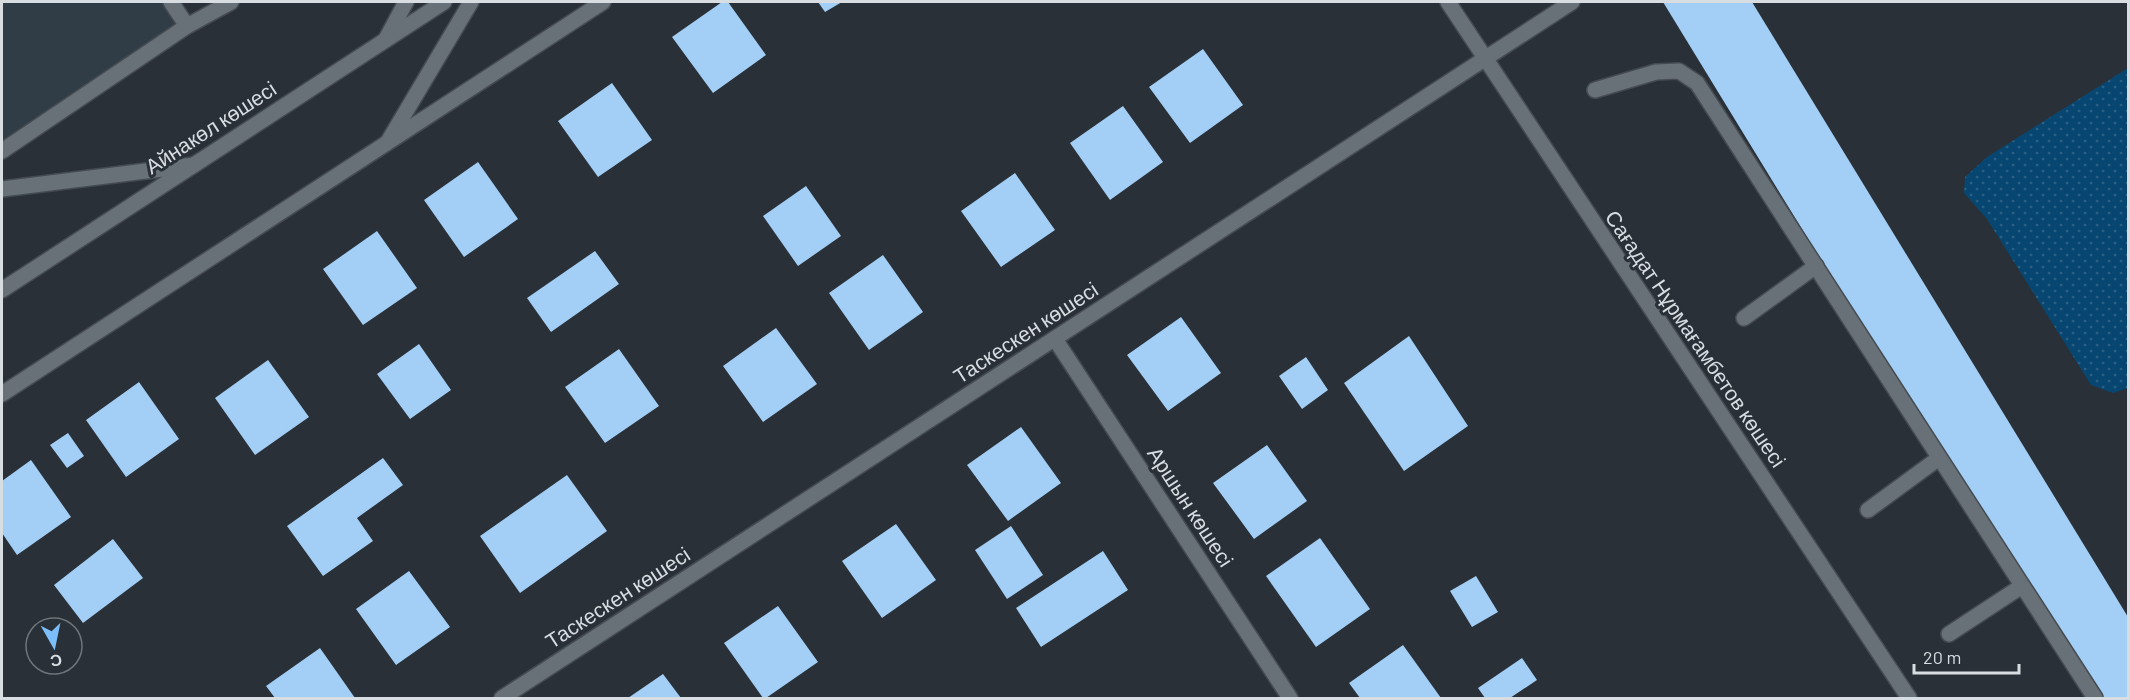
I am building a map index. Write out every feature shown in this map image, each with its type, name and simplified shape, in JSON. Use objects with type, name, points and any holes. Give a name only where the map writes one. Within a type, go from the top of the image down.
[{"type":"street","points":[[171,2],[188,26]]},
{"type":"street","points":[[2,151],[188,26],[231,2]]},
{"type":"street","points":[[386,39],[406,2]]},
{"type":"street","name":"Айнакөл көшесі","points":[[2,290],[444,2]]},
{"type":"street","points":[[387,142],[471,2]]},
{"type":"street","points":[[2,394],[603,2]]},
{"type":"street","name":"Сағадат Нұрмағамбетов көшесі","points":[[1448,2],[1909,699]]},
{"type":"street","name":"Таскескен көшесі","points":[[502,699],[1572,2]]},
{"type":"street","points":[[1595,90],[1656,72],[1679,71],[1697,83],[2095,699]]},
{"type":"street","points":[[2,189],[194,165]]},
{"type":"street","points":[[1743,318],[1816,266]]},
{"type":"street","name":"Аршын көшесі","points":[[1055,339],[1290,699]]},
{"type":"street","points":[[1868,510],[1939,458]]},
{"type":"street","points":[[1949,634],[2022,586]]},
{"type":"shaded area","points":[[2,2],[162,2],[178,27],[2,144]]},
{"type":"shaded area","points":[[2128,68],[2128,388],[2113,393],[2091,385],[1987,219],[1964,193],[1965,177],[1987,157]]},
{"type":"building","points":[[722,2],[728,2],[766,55],[713,93],[672,37]]},
{"type":"building","points":[[818,2],[842,2],[825,12]]},
{"type":"building","points":[[1663,2],[1752,2],[2128,617],[2128,698],[2089,698]]},
{"type":"building","points":[[1203,49],[1243,105],[1190,143],[1149,87]]},
{"type":"building","points":[[612,83],[652,140],[598,177],[558,121]]},
{"type":"building","points":[[1123,106],[1163,162],[1110,200],[1070,143]]},
{"type":"building","points":[[478,162],[518,219],[464,257],[424,200]]},
{"type":"building","points":[[1015,173],[1055,230],[1001,267],[961,211]]},
{"type":"building","points":[[806,186],[841,236],[798,266],[763,216]]},
{"type":"building","points":[[377,231],[417,288],[363,325],[323,269]]},
{"type":"building","points":[[595,251],[619,284],[551,332],[527,298]]},
{"type":"building","points":[[883,255],[923,312],[869,350],[829,293]]},
{"type":"building","points":[[1181,317],[1221,373],[1168,411],[1127,355]]},
{"type":"building","points":[[776,328],[817,384],[763,422],[723,366]]},
{"type":"building","points":[[1409,336],[1468,426],[1404,471],[1344,383]]},
{"type":"building","points":[[419,344],[451,390],[410,419],[377,374]]},
{"type":"building","points":[[619,349],[659,406],[605,443],[565,387]]},
{"type":"building","points":[[1306,357],[1328,390],[1302,409],[1279,376]]},
{"type":"building","points":[[268,360],[309,417],[255,455],[215,398]]},
{"type":"building","points":[[139,382],[179,439],[126,477],[86,420]]},
{"type":"building","points":[[1021,427],[1061,483],[1008,521],[967,465]]},
{"type":"building","points":[[68,433],[84,456],[67,468],[50,445]]},
{"type":"building","points":[[1267,445],[1307,501],[1254,539],[1213,483]]},
{"type":"building","points":[[383,458],[403,485],[357,518],[373,541],[323,576],[287,526]]},
{"type":"building","points":[[31,460],[71,517],[17,555],[2,533],[2,481]]},
{"type":"building","points":[[567,475],[607,531],[520,593],[480,536]]},
{"type":"building","points":[[896,524],[936,580],[882,618],[842,561]]},
{"type":"building","points":[[1011,526],[1043,575],[1007,599],[975,550]]},
{"type":"building","points":[[1320,538],[1370,609],[1316,647],[1266,576]]},
{"type":"building","points":[[113,539],[143,578],[84,622],[84,616],[78,616],[54,585]]},
{"type":"building","points":[[1103,551],[1128,590],[1041,647],[1016,608]]},
{"type":"building","points":[[409,571],[450,627],[396,665],[356,609]]},
{"type":"building","points":[[1476,576],[1498,612],[1472,627],[1450,591]]},
{"type":"building","points":[[778,606],[818,662],[763,698],[724,643]]},
{"type":"building","points":[[1403,645],[1441,698],[1360,698],[1349,683]]},
{"type":"building","points":[[320,648],[355,698],[275,698],[266,686]]},
{"type":"building","points":[[1522,658],[1537,680],[1510,698],[1485,698],[1478,688]]},
{"type":"building","points":[[663,674],[681,698],[628,698]]}]
